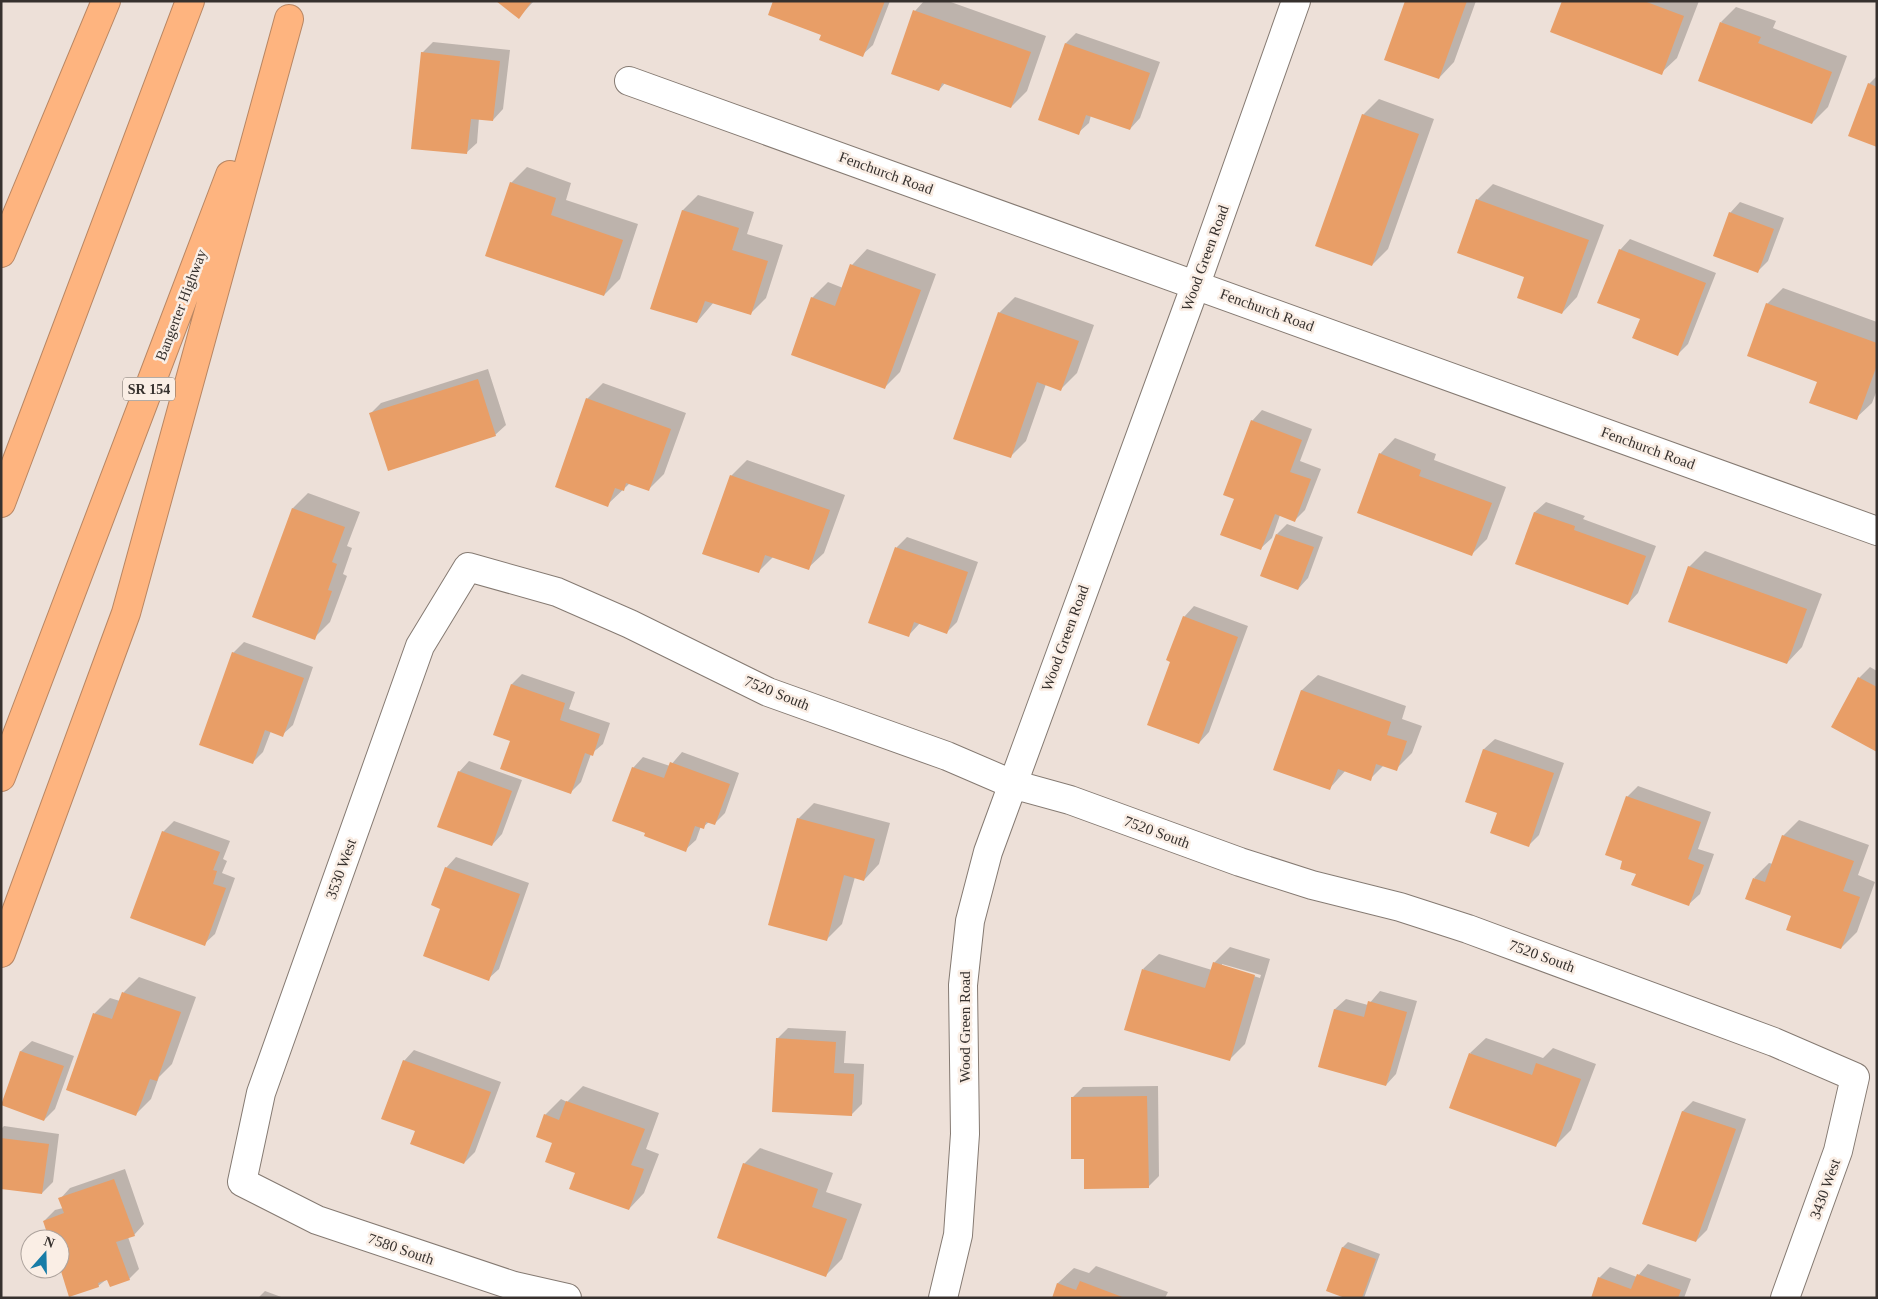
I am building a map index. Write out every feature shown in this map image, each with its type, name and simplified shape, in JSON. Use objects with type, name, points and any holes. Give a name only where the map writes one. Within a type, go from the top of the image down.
[{"type":"highway","points":[[1,253],[106,1]]},
{"type":"highway","points":[[1,503],[190,1]]},
{"type":"highway","points":[[1,953],[126,613],[293,10]]},
{"type":"highway","name":"Bangerter Highway","points":[[1,777],[293,10]]},
{"type":"street","name":"Wood Green Road","points":[[943,1298],[958,1235],[965,1134],[963,985],[970,921],[988,852],[1196,284],[1296,1]]},
{"type":"street","name":"Fenchurch Road","points":[[629,81],[1877,530]]},
{"type":"street","name":"7520 South","points":[[468,567],[557,592],[630,624],[768,692],[947,756],[1012,784],[1070,800],[1249,865],[1312,885],[1400,907],[1468,929],[1774,1042],[1855,1077]]},
{"type":"street","name":"3530 West","points":[[242,1182],[261,1093],[420,646],[468,567]]},
{"type":"street","name":"3430 West","points":[[1786,1298],[1838,1151],[1855,1077]]},
{"type":"street","name":"7580 South","points":[[242,1182],[317,1220],[505,1284],[567,1298]]},
{"type":"building","points":[[496,1],[532,1],[519,19]]},
{"type":"building","points":[[773,1],[885,1],[863,57],[819,40],[821,35],[768,15]]},
{"type":"building","points":[[1405,1],[1467,1],[1439,79],[1384,60]]},
{"type":"building","points":[[1562,1],[1644,1],[1684,16],[1662,75],[1550,32]]},
{"type":"building","points":[[913,10],[1031,52],[1011,108],[942,83],[939,91],[891,74]]},
{"type":"building","points":[[1720,22],[1761,37],[1758,43],[1832,72],[1812,124],[1698,81]]},
{"type":"building","points":[[1065,43],[1150,73],[1130,130],[1086,115],[1079,135],[1038,120]]},
{"type":"building","points":[[421,52],[500,61],[493,121],[471,119],[467,154],[411,149]]},
{"type":"building","points":[[1868,83],[1877,87],[1877,147],[1848,136]]},
{"type":"building","points":[[1362,114],[1419,134],[1372,266],[1315,246]]},
{"type":"building","points":[[510,182],[556,198],[551,215],[623,240],[604,296],[485,256]]},
{"type":"building","points":[[1476,199],[1589,240],[1562,314],[1517,298],[1524,277],[1457,253]]},
{"type":"building","points":[[682,210],[739,228],[732,250],[768,261],[751,315],[705,301],[697,323],[650,309]]},
{"type":"building","points":[[1729,212],[1774,229],[1758,273],[1713,256]]},
{"type":"building","points":[[1619,249],[1706,283],[1678,356],[1632,338],[1640,319],[1597,303]]},
{"type":"building","points":[[850,264],[921,290],[885,389],[791,355],[811,297],[835,306]]},
{"type":"building","points":[[1766,303],[1877,343],[1877,365],[1857,420],[1809,403],[1817,382],[1747,356]]},
{"type":"building","points":[[998,312],[1079,341],[1061,391],[1037,382],[1011,458],[953,439]]},
{"type":"building","points":[[478,379],[496,436],[388,471],[369,413]]},
{"type":"building","points":[[586,398],[671,429],[649,491],[626,483],[624,491],[615,488],[608,507],[555,487]]},
{"type":"building","points":[[1251,420],[1302,440],[1290,472],[1311,479],[1295,522],[1275,514],[1261,550],[1220,535],[1234,499],[1223,495]]},
{"type":"building","points":[[1379,453],[1421,470],[1419,476],[1492,503],[1472,556],[1357,513]]},
{"type":"building","points":[[730,475],[830,510],[809,570],[765,555],[759,573],[702,554]]},
{"type":"building","points":[[292,508],[345,527],[332,562],[337,564],[328,590],[332,591],[315,640],[252,617]]},
{"type":"building","points":[[1534,512],[1575,526],[1574,530],[1646,556],[1628,605],[1515,564]]},
{"type":"building","points":[[1276,534],[1314,547],[1298,590],[1260,576]]},
{"type":"building","points":[[895,547],[968,572],[947,634],[914,622],[909,637],[868,623]]},
{"type":"building","points":[[1688,566],[1807,609],[1787,664],[1668,622]]},
{"type":"building","points":[[1183,616],[1238,637],[1199,744],[1147,725],[1170,662],[1166,660]]},
{"type":"building","points":[[232,652],[304,678],[283,737],[265,730],[253,764],[199,745]]},
{"type":"building","points":[[1858,677],[1877,687],[1877,752],[1831,727]]},
{"type":"building","points":[[511,684],[565,703],[560,720],[600,734],[593,756],[585,753],[571,794],[500,769],[510,741],[493,735]]},
{"type":"building","points":[[1301,690],[1391,722],[1387,735],[1407,741],[1397,771],[1376,764],[1371,781],[1338,769],[1330,790],[1273,770]]},
{"type":"building","points":[[1483,749],[1554,773],[1529,847],[1490,833],[1497,813],[1465,802]]},
{"type":"building","points":[[670,762],[730,784],[715,825],[706,822],[704,829],[695,826],[686,852],[644,836],[645,833],[612,821],[632,767],[664,778]]},
{"type":"building","points":[[458,771],[512,791],[492,846],[437,827]]},
{"type":"building","points":[[1626,796],[1701,822],[1688,859],[1704,865],[1689,906],[1631,885],[1636,874],[1620,869],[1622,861],[1605,855]]},
{"type":"building","points":[[797,818],[875,839],[864,881],[844,875],[827,941],[768,925]]},
{"type":"building","points":[[162,831],[220,852],[213,870],[217,871],[213,884],[226,888],[205,946],[130,918]]},
{"type":"building","points":[[1782,835],[1854,861],[1843,891],[1860,897],[1841,949],[1786,930],[1791,916],[1745,899],[1753,878],[1765,882]]},
{"type":"building","points":[[445,867],[520,894],[489,981],[423,956],[440,909],[431,905]]},
{"type":"building","points":[[1213,962],[1255,975],[1230,1061],[1124,1030],[1142,969],[1205,988]]},
{"type":"building","points":[[122,992],[181,1012],[157,1081],[150,1079],[136,1116],[66,1090],[93,1013],[112,1019]]},
{"type":"building","points":[[1368,1001],[1407,1012],[1386,1086],[1318,1067],[1334,1009],[1364,1017]]},
{"type":"building","points":[[776,1038],[836,1042],[834,1073],[854,1074],[852,1116],[772,1112]]},
{"type":"building","points":[[20,1051],[64,1066],[44,1121],[1,1105]]},
{"type":"building","points":[[1469,1053],[1532,1075],[1536,1063],[1581,1079],[1556,1147],[1449,1108]]},
{"type":"building","points":[[403,1060],[491,1092],[464,1164],[410,1144],[415,1131],[381,1119]]},
{"type":"building","points":[[1147,1096],[1149,1188],[1084,1189],[1084,1159],[1071,1159],[1071,1097]]},
{"type":"building","points":[[566,1101],[645,1129],[631,1165],[644,1169],[629,1210],[569,1189],[575,1173],[545,1162],[552,1143],[536,1137],[544,1114],[559,1120]]},
{"type":"building","points":[[1682,1111],[1736,1129],[1696,1242],[1642,1224]]},
{"type":"building","points":[[1,1138],[49,1144],[42,1194],[1,1189]]},
{"type":"building","points":[[743,1163],[818,1189],[812,1207],[847,1219],[826,1277],[717,1238]]},
{"type":"building","points":[[114,1179],[135,1236],[116,1242],[130,1280],[110,1287],[107,1280],[98,1283],[99,1287],[69,1297],[63,1279],[70,1279],[70,1229],[46,1229],[43,1221],[64,1213],[58,1198]]},
{"type":"building","points":[[1342,1247],[1376,1259],[1362,1298],[1345,1298],[1326,1291]]},
{"type":"building","points":[[1637,1274],[1681,1290],[1678,1298],[1591,1298],[1598,1277],[1631,1289]]},
{"type":"building","points":[[1080,1281],[1125,1298],[1052,1298],[1057,1283],[1076,1290]]}]
